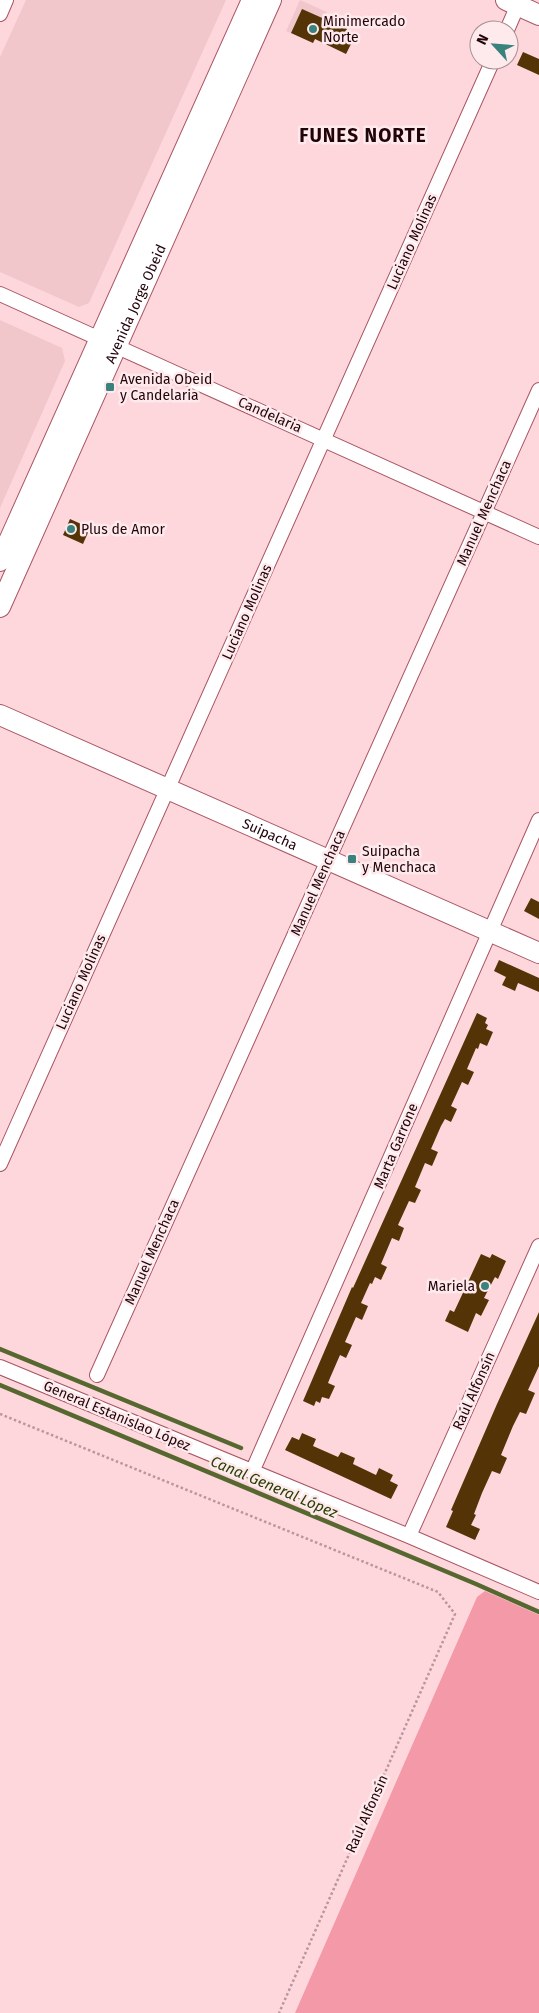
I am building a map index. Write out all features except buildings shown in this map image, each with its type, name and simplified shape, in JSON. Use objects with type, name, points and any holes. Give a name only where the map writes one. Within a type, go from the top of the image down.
[{"type":"main road","name":"Avenida Jorge Obeid","points":[[0,607],[108,342],[252,0]]},
{"type":"main road","name":"Avenida Jorge Obeid","points":[[0,561],[108,342],[271,0]]},
{"type":"main road","points":[[514,2],[539,15]]},
{"type":"main road","name":"Suipacha","points":[[0,714],[539,952]]},
{"type":"street","points":[[0,14],[6,0]]},
{"type":"street","points":[[510,20],[514,2]]},
{"type":"street","name":"Luciano Molinas","points":[[0,1164],[489,70]]},
{"type":"street","name":"Candelaria","points":[[0,294],[539,537]]},
{"type":"street","name":"Manuel Menchaca","points":[[97,1375],[539,390]]},
{"type":"street","name":"Marta Garrone","points":[[252,1472],[539,820]]},
{"type":"street","name":"Raúl Alfonsín","points":[[410,1536],[539,1246]]},
{"type":"street","name":"General Estanislao López","points":[[0,1367],[410,1536],[539,1592]]},
{"type":"path","name":"Raúl Alfonsín","points":[[0,1414],[438,1592],[455,1614],[279,2013]]},
{"type":"shaded area","points":[[26,0],[226,0],[89,303],[79,307],[0,272],[0,57]]},
{"type":"shaded area","points":[[300,0],[327,12],[313,43],[286,31]]},
{"type":"shaded area","points":[[0,320],[62,348],[65,361],[0,508]]},
{"type":"shaded area","points":[[485,1591],[539,1615],[539,2013],[295,2013],[477,1597]]},
{"type":"waterway","name":"Canal General López","points":[[0,1349],[241,1448]]},
{"type":"waterway","name":"Canal General López","points":[[0,1385],[539,1612]]},
{"type":"place","name":"Minimercado Norte","points":[[313,29]]},
{"type":"place","name":"Avenida Obeid y Candelaria","points":[[110,387]]},
{"type":"place","name":"Plus de Amor","points":[[71,529]]},
{"type":"place","name":"Suipacha y Menchaca","points":[[352,859]]},
{"type":"place","name":"Mariela","points":[[485,1286]]},
{"type":"district","name":"FUNES NORTE","points":[[363,135]]}]
